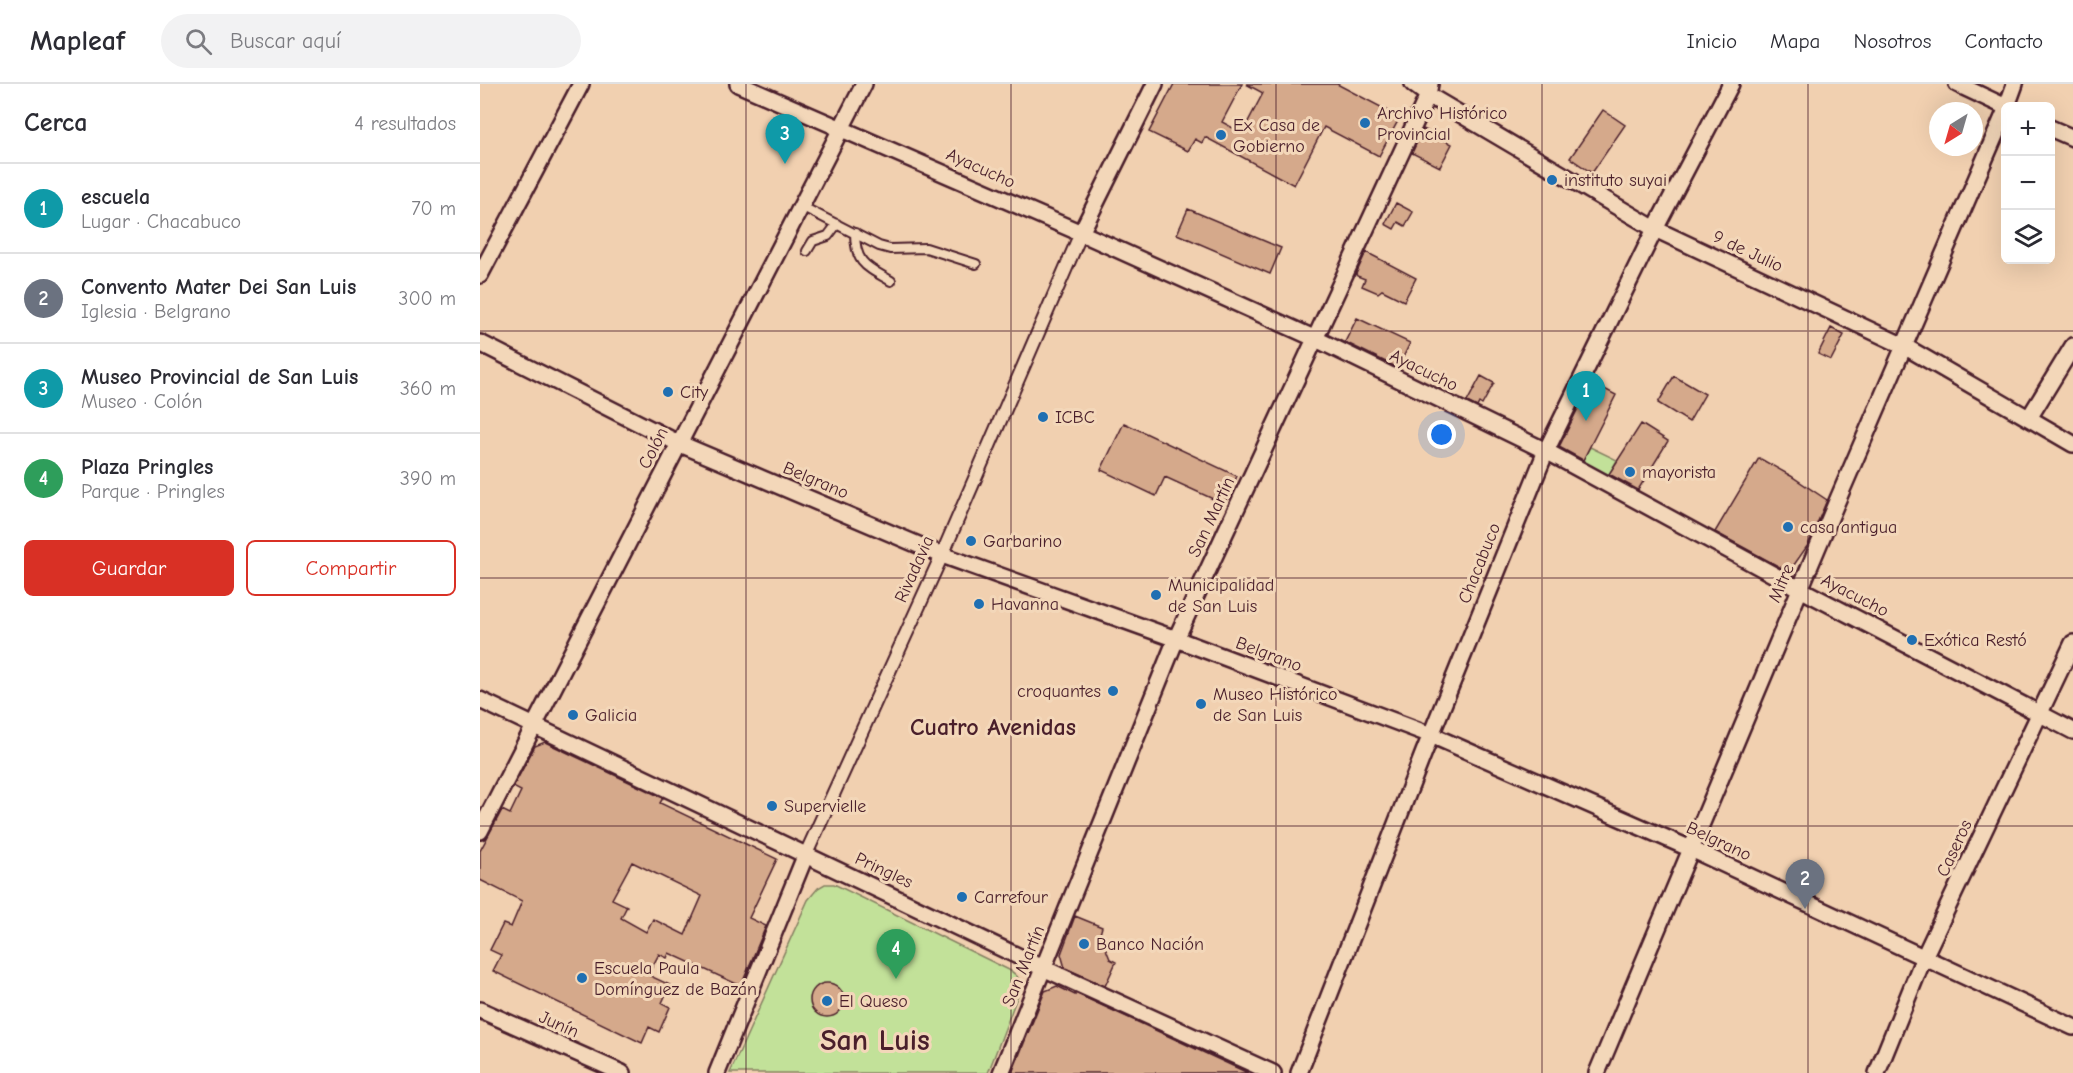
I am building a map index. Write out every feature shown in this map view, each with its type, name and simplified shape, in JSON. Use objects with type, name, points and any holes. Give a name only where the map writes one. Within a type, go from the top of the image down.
[{"type":"street","points":[[480,275],[581,84]]},
{"type":"street","name":"Ayacucho","points":[[738,84],[1081,233],[1316,339],[1546,451],[1800,589],[2073,732]]},
{"type":"street","name":"Colón","points":[[480,831],[864,84]]},
{"type":"street","name":"Rivadavia","points":[[717,1073],[806,854],[942,555],[1081,233],[1155,84]]},
{"type":"street","name":"9 de Julio","points":[[1413,84],[1429,89],[1655,230],[1904,346],[2073,444]]},
{"type":"street","name":"Chacabuco","points":[[1299,1073],[1431,735],[1546,451],[1655,230],[1731,84]]},
{"type":"street","points":[[1957,84],[2001,106]]},
{"type":"street","name":"Mitre","points":[[2008,102],[2015,84]]},
{"type":"street","name":"San Martín","points":[[1000,1073],[1176,639],[1316,339],[1429,89]]},
{"type":"street","name":"Mitre","points":[[1596,1073],[2001,120]]},
{"type":"street","points":[[2055,130],[2073,138]]},
{"type":"street","name":"Belgrano","points":[[480,342],[678,443],[942,555],[1176,639],[1431,735],[1691,849],[2073,1027]]},
{"type":"street","points":[[2029,418],[2073,345]]},
{"type":"street","name":"Caseros","points":[[1877,1073],[1924,957],[2073,643]]},
{"type":"street","name":"Pringles","points":[[480,700],[1043,968],[1272,1073]]},
{"type":"street","name":"Junín","points":[[480,1010],[622,1073]]},
{"type":"lane","points":[[801,206],[879,246],[890,249],[926,248],[976,264]]},
{"type":"lane","points":[[807,250],[813,241],[828,236],[837,224]]},
{"type":"lane","points":[[855,234],[855,247],[860,261],[891,281]]},
{"type":"green space","points":[[1590,447],[1617,460],[1607,478],[1582,462]]},
{"type":"green space","points":[[825,884],[834,884],[1009,970],[1017,977],[1020,982],[1019,992],[988,1073],[730,1073],[808,900],[818,888]]},
{"type":"building","name":"Ex Casa de Gobierno","points":[[1174,84],[1242,84],[1222,122],[1242,133],[1263,93],[1246,84],[1337,84],[1400,117],[1379,156],[1324,127],[1294,185],[1205,137],[1202,143],[1195,139],[1188,151],[1149,132]]},
{"type":"building","points":[[1603,110],[1625,125],[1592,173],[1570,158]]},
{"type":"building","points":[[1423,129],[1452,144],[1440,167],[1412,153]]},
{"type":"building","points":[[1396,203],[1413,212],[1405,226],[1398,222],[1394,229],[1385,224]]},
{"type":"building","points":[[1188,209],[1281,248],[1270,274],[1177,234]]},
{"type":"building","points":[[1366,252],[1416,278],[1404,301],[1382,290],[1378,293],[1362,286],[1365,279],[1356,274]]},
{"type":"building","points":[[1357,318],[1410,343],[1398,368],[1345,342]]},
{"type":"building","points":[[1831,328],[1844,335],[1831,360],[1818,354]]},
{"type":"building","points":[[1481,376],[1494,383],[1482,405],[1479,403],[1477,407],[1467,402]]},
{"type":"building","points":[[1674,376],[1705,394],[1689,422],[1658,403]]},
{"type":"building","points":[[1591,382],[1616,395],[1583,460],[1559,447]]},
{"type":"building","points":[[1124,423],[1237,476],[1224,504],[1165,477],[1156,496],[1101,470]]},
{"type":"building","points":[[1641,424],[1668,441],[1638,490],[1609,474]]},
{"type":"building","points":[[1759,458],[1827,500],[1808,545],[1789,572],[1715,532]]},
{"type":"building","points":[[545,742],[663,798],[660,803],[777,859],[749,918],[766,926],[741,986],[669,953],[667,958],[659,954],[648,975],[670,985],[662,1003],[670,1007],[659,1032],[649,1027],[642,1043],[493,971],[501,955],[490,950],[503,924],[511,927],[522,901],[480,880],[480,851],[502,810],[510,814],[521,791],[513,787],[535,746]],"holes":[[[632,862],[702,896],[685,935],[653,919],[646,932],[621,918],[627,906],[612,899]]]},
{"type":"building","name":"Banco Nación","points":[[1075,916],[1102,927],[1100,934],[1110,959],[1116,962],[1105,986],[1065,968],[1061,954]]},
{"type":"building","name":"El Queso","points":[[827,983],[839,988],[844,1000],[839,1012],[827,1017],[815,1012],[810,1000],[815,988]]},
{"type":"building","points":[[1057,986],[1248,1073],[1012,1073],[1045,991]]},
{"type":"place","name":"Archivo Histórico Provincial","points":[[1365,123]]},
{"type":"place","name":"Ex Casa de Gobierno","points":[[1221,135]]},
{"type":"place","name":"Museo Provincial de San Luis","points":[[785,164]]},
{"type":"place","name":"instituto suyai","points":[[1552,180]]},
{"type":"place","name":"City","points":[[668,392]]},
{"type":"place","name":"ICBC","points":[[1043,417]]},
{"type":"place","name":"escuela","points":[[1586,421]]},
{"type":"place","name":"mayorista","points":[[1630,472]]},
{"type":"place","name":"casa antigua","points":[[1788,527]]},
{"type":"place","name":"Garbarino","points":[[971,541]]},
{"type":"place","name":"Municipalidad de San Luis","points":[[1156,595]]},
{"type":"place","name":"Havanna","points":[[979,604]]},
{"type":"place","name":"Exótica Restó","points":[[1912,640]]},
{"type":"place","name":"croquantes","points":[[1113,691]]},
{"type":"place","name":"Museo Histórico de San Luis","points":[[1201,704]]},
{"type":"place","name":"Galicia","points":[[573,715]]},
{"type":"place","name":"Supervielle","points":[[772,806]]},
{"type":"place","name":"Carrefour","points":[[962,897]]},
{"type":"place","name":"Convento Mater Dei San Luis","points":[[1805,909]]},
{"type":"place","name":"Banco Nación","points":[[1084,944]]},
{"type":"place","name":"Escuela Paula Domínguez de Bazán","points":[[582,978]]},
{"type":"place","name":"Plaza Pringles","points":[[896,979]]},
{"type":"place","name":"El Queso","points":[[827,1001]]},
{"type":"district","name":"Cuatro Avenidas","points":[[993,727]]},
{"type":"district","name":"San Luis","points":[[875,1040]]}]
